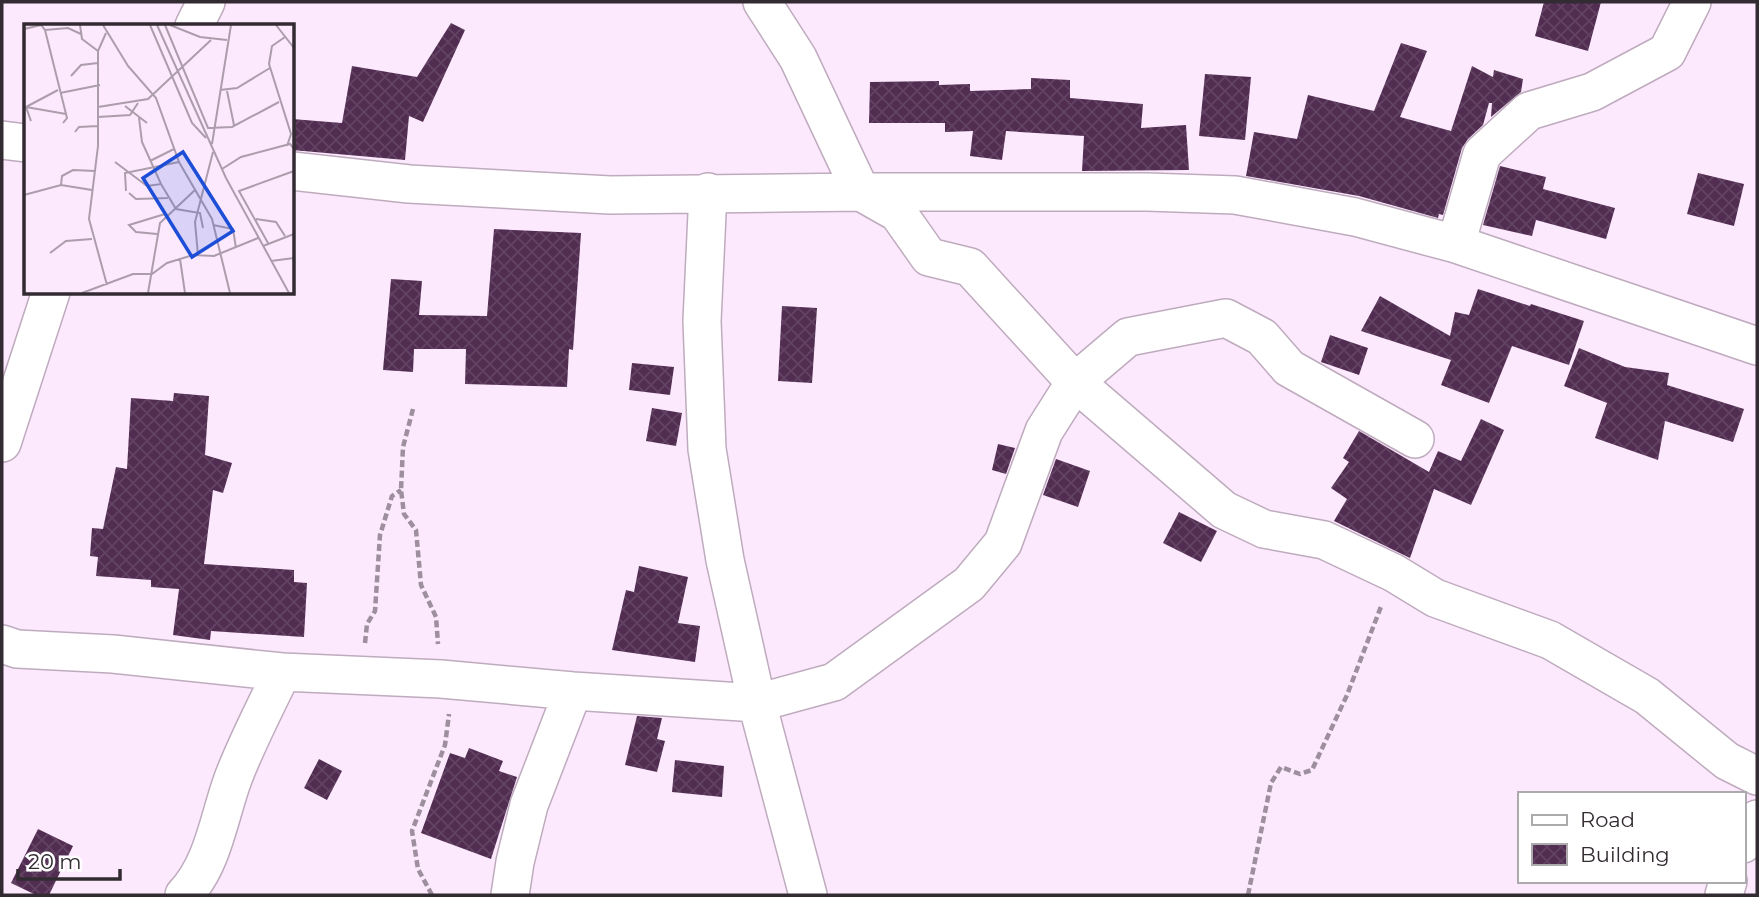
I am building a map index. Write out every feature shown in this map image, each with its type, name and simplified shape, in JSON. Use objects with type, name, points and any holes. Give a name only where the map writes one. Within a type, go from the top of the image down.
[{"type":"street","points":[[195,24],[206,2]]},
{"type":"street","points":[[762,2],[798,58],[861,192],[898,213],[929,257],[970,267],[1075,382],[1224,510],[1264,529],[1324,540],[1394,573],[1435,598],[1549,640],[1647,696],[1727,761],[1757,776]]},
{"type":"street","points":[[1456,244],[1482,154],[1529,111],[1592,92],[1667,52],[1692,2]]},
{"type":"street","points":[[2,140],[24,143]]},
{"type":"street","points":[[294,171],[409,184],[610,195],[708,192],[1147,192],[1236,195],[1355,217],[1456,244],[1757,346]]},
{"type":"street","points":[[708,192],[702,321],[707,449],[725,559],[757,703],[804,892]]},
{"type":"street","points":[[2,443],[50,294]]},
{"type":"street","points":[[2,644],[18,649],[113,654],[282,672],[440,679],[757,703],[834,682],[969,584],[1003,543],[1044,431],[1075,382],[1128,337],[1226,318],[1262,337],[1289,368],[1415,439]]},
{"type":"street","points":[[184,895],[205,865],[235,773],[282,672]]},
{"type":"street","points":[[510,895],[529,805],[573,691]]},
{"type":"street","points":[[1745,840],[1757,819]]},
{"type":"path","points":[[361,675],[367,624],[374,611],[380,535],[392,496],[401,490]]},
{"type":"path","points":[[1248,895],[1271,783],[1281,768],[1300,774],[1312,769],[1347,695],[1394,573]]},
{"type":"building","points":[[1544,2],[1601,2],[1588,51],[1535,36]]},
{"type":"building","points":[[451,23],[465,30],[423,122],[409,116],[405,160],[294,150],[294,119],[342,123],[352,66],[417,77]]},
{"type":"building","points":[[1401,43],[1427,51],[1400,117],[1451,131],[1472,66],[1493,77],[1494,70],[1523,79],[1521,92],[1491,117],[1492,103],[1489,103],[1483,125],[1462,148],[1443,215],[1439,214],[1438,218],[1359,196],[1246,176],[1254,132],[1297,139],[1308,95],[1374,111]]},
{"type":"building","points":[[1205,74],[1251,77],[1245,140],[1199,136]]},
{"type":"building","points":[[1031,78],[1070,80],[1070,98],[1143,104],[1141,128],[1186,125],[1189,170],[1082,171],[1084,136],[1006,131],[1002,160],[970,156],[973,131],[945,132],[945,123],[869,123],[870,82],[939,81],[939,85],[970,84],[970,91],[1031,89]]},
{"type":"building","points":[[1500,166],[1546,177],[1543,189],[1615,208],[1606,239],[1536,220],[1532,236],[1483,225]]},
{"type":"building","points":[[1698,173],[1744,184],[1734,226],[1687,214]]},
{"type":"building","points":[[494,229],[581,233],[573,350],[569,349],[567,387],[465,384],[466,349],[414,349],[413,372],[383,370],[391,279],[422,281],[419,315],[487,316]]},
{"type":"building","points":[[1478,289],[1584,321],[1569,365],[1512,346],[1489,403],[1441,385],[1451,360],[1361,331],[1380,296],[1450,336],[1455,312],[1469,315]]},
{"type":"building","points":[[782,306],[817,308],[812,383],[778,381]]},
{"type":"building","points":[[1330,335],[1368,348],[1359,375],[1321,362]]},
{"type":"building","points":[[1579,348],[1625,367],[1669,373],[1667,385],[1744,409],[1733,442],[1665,421],[1658,460],[1595,438],[1607,403],[1564,386]]},
{"type":"building","points":[[632,363],[674,367],[670,395],[629,390]]},
{"type":"building","points":[[174,393],[209,396],[205,455],[232,463],[223,493],[213,490],[204,564],[294,570],[294,582],[307,583],[304,637],[211,631],[210,640],[173,635],[179,589],[151,587],[151,580],[96,576],[98,557],[90,556],[92,528],[103,529],[116,467],[127,469],[131,398],[173,401]]},
{"type":"building","points":[[652,408],[682,413],[676,446],[646,441]]},
{"type":"building","points":[[1481,419],[1504,430],[1471,505],[1434,489],[1410,558],[1334,521],[1347,499],[1331,488],[1349,462],[1343,458],[1359,431],[1429,472],[1438,451],[1461,461]]},
{"type":"building","points":[[998,444],[1015,448],[1006,474],[992,470]]},
{"type":"building","points":[[1056,459],[1090,471],[1078,507],[1043,495]]},
{"type":"building","points":[[1179,512],[1217,531],[1201,562],[1163,543]]},
{"type":"building","points":[[639,566],[688,577],[678,623],[700,626],[695,662],[612,650],[626,590],[634,592]]},
{"type":"building","points":[[637,716],[662,718],[657,739],[665,741],[657,772],[625,765]]},
{"type":"building","points":[[469,748],[503,761],[499,771],[517,777],[491,859],[421,833],[450,753],[465,758]]},
{"type":"building","points":[[319,759],[342,771],[327,800],[304,788]]},
{"type":"building","points":[[675,760],[724,766],[722,797],[672,792]]},
{"type":"building","points":[[38,829],[73,846],[49,895],[36,895],[11,883]]}]
